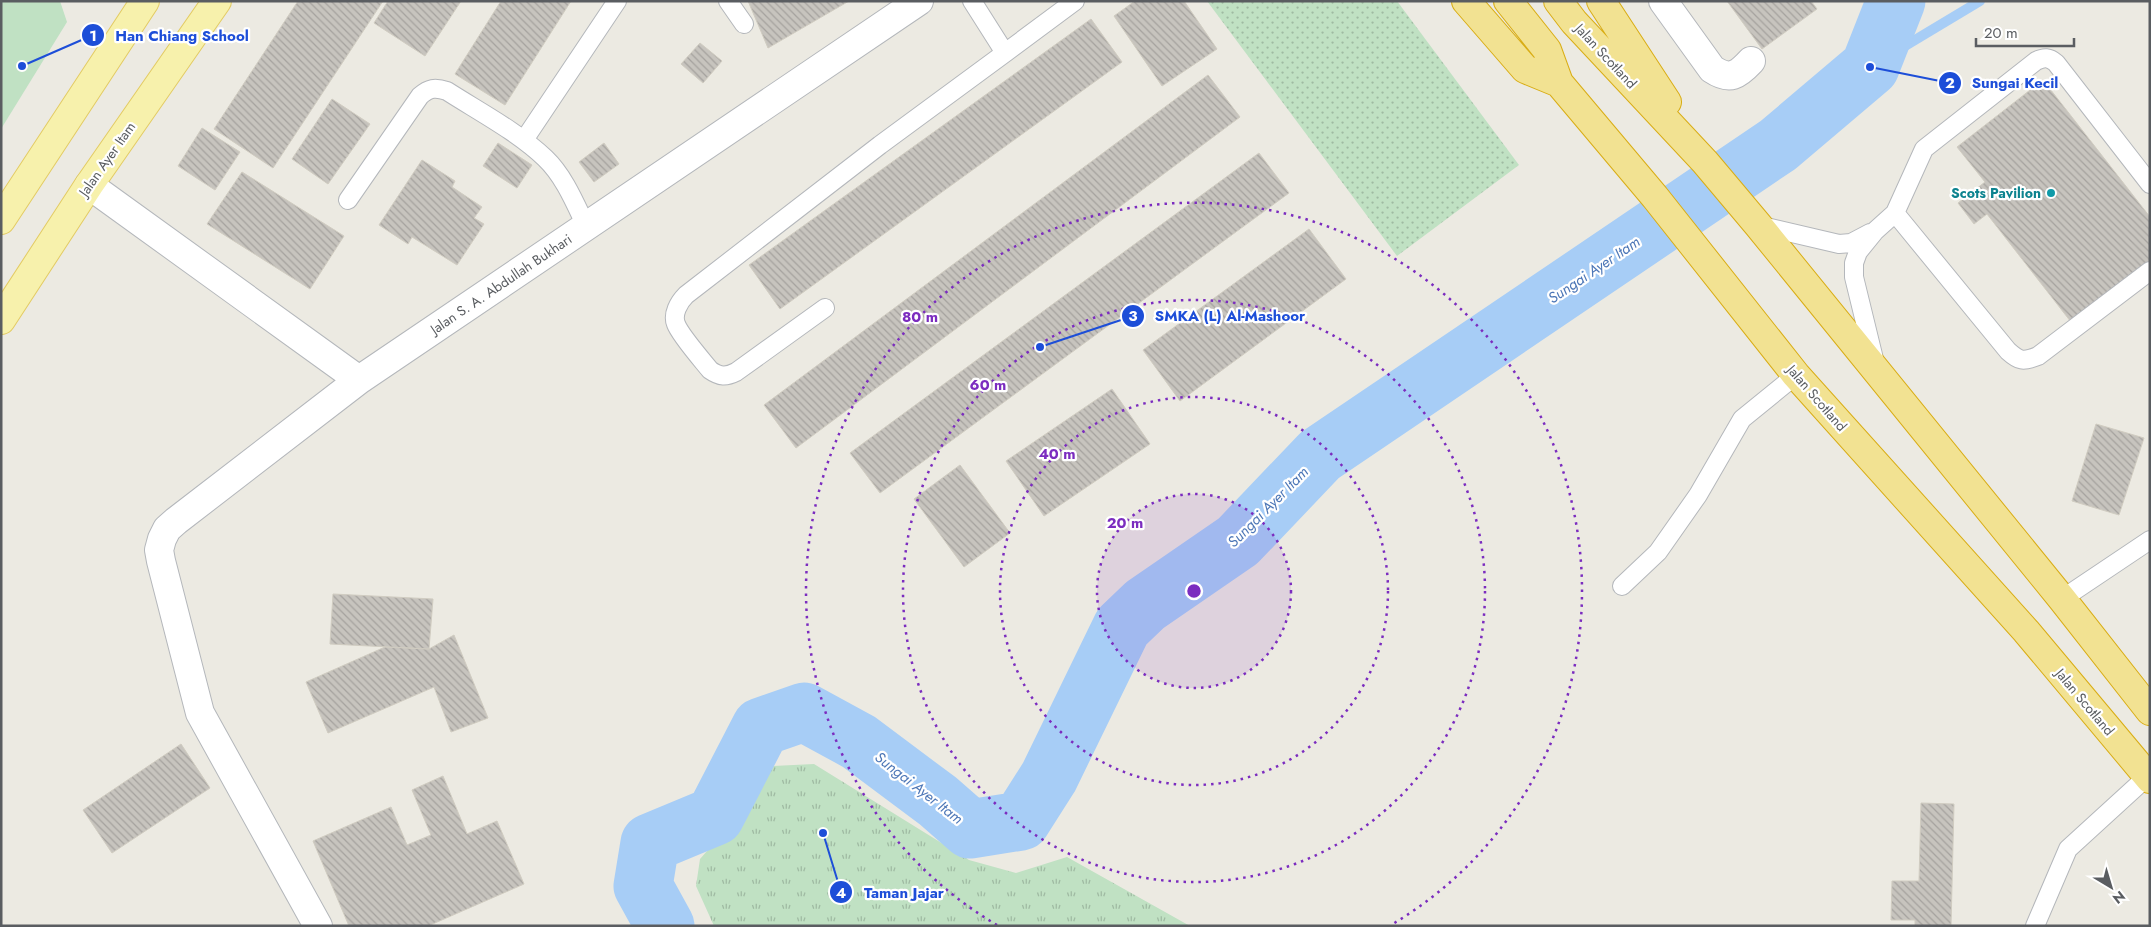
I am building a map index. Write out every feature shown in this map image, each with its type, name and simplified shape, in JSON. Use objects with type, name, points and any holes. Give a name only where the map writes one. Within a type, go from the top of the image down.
[{"type":"highway","points":[[1466,1],[1525,69],[1559,83]]},
{"type":"highway","name":"Jalan Scotland","points":[[1508,1],[1547,50],[1559,83],[1655,197],[1796,375],[2026,631],[2149,778]]},
{"type":"highway","name":"Jalan Scotland","points":[[1558,1],[1574,22],[1706,162],[2062,598],[2150,711]]},
{"type":"highway","points":[[1601,1],[1706,162]]},
{"type":"main road","points":[[1,220],[145,1]]},
{"type":"main road","name":"Jalan Ayer Itam","points":[[1,320],[89,186],[217,1]]},
{"type":"street","name":"Jalan S. A. Abdullah Bukhari","points":[[318,926],[200,713],[159,550],[167,529],[359,380],[919,1]]},
{"type":"street","points":[[1663,1],[1712,69],[1722,75],[1732,76],[1751,61]]},
{"type":"street","points":[[89,186],[359,380]]},
{"type":"lane","points":[[524,140],[616,1]]},
{"type":"lane","points":[[728,1],[744,24]]},
{"type":"lane","points":[[972,1],[1005,53]]},
{"type":"lane","points":[[825,308],[728,376],[718,375],[710,370],[676,324],[679,303],[686,295],[880,145],[1075,1]]},
{"type":"lane","points":[[1876,371],[1854,270],[1854,263],[1858,252],[1894,212],[1924,149],[2036,61],[2043,58],[2050,59],[2056,63],[2150,184]]},
{"type":"lane","points":[[348,200],[420,96],[428,90],[437,88],[447,91],[524,140],[546,158],[570,192],[586,226]]},
{"type":"lane","points":[[1894,212],[2008,351],[2017,359],[2028,360],[2038,356],[2150,271]]},
{"type":"lane","points":[[1754,220],[1839,244],[1851,243],[1875,231]]},
{"type":"lane","points":[[1622,586],[1658,552],[1698,494],[1742,419],[1796,375]]},
{"type":"lane","points":[[2062,598],[2150,540]]},
{"type":"lane","points":[[2036,926],[2068,849],[2149,778]]},
{"type":"green space","points":[[1,1],[60,1],[67,22],[1,129]]},
{"type":"green space","points":[[1207,1],[1397,1],[1519,165],[1397,256]]},
{"type":"green space","points":[[814,764],[969,860],[1016,873],[1067,857],[1190,926],[714,926],[696,886],[700,859],[744,809],[773,766]]},
{"type":"building","points":[[298,1],[383,1],[273,168],[214,129]]},
{"type":"building","points":[[388,1],[461,1],[425,56],[374,23]]},
{"type":"building","points":[[501,1],[571,1],[505,105],[455,74]]},
{"type":"building","points":[[748,1],[849,1],[768,48]]},
{"type":"building","points":[[1135,1],[1184,1],[1217,49],[1162,86],[1114,16]]},
{"type":"building","points":[[1727,1],[1811,1],[1817,9],[1762,49]]},
{"type":"building","points":[[1091,19],[1122,62],[780,309],[749,265]]},
{"type":"building","points":[[700,43],[722,61],[703,83],[681,64]]},
{"type":"building","points":[[1208,75],[1240,117],[796,448],[764,405]]},
{"type":"building","name":"Scots Pavilion","points":[[2043,80],[2150,217],[2150,261],[2071,322],[1987,214],[1974,224],[1958,203],[1985,182],[1957,147]]},
{"type":"building","points":[[332,99],[370,124],[328,184],[292,159]]},
{"type":"building","points":[[202,128],[240,152],[215,190],[178,166]]},
{"type":"building","points":[[498,143],[532,165],[517,188],[483,166]]},
{"type":"building","points":[[604,143],[619,164],[594,182],[579,162]]},
{"type":"building","points":[[1259,153],[1289,193],[880,493],[850,453]]},
{"type":"building","points":[[422,160],[455,181],[452,187],[482,207],[474,218],[484,224],[457,265],[412,237],[408,244],[379,225]]},
{"type":"building","points":[[242,172],[344,236],[310,289],[207,224]]},
{"type":"building","points":[[1309,229],[1346,279],[1180,401],[1143,350]]},
{"type":"building","points":[[1112,389],[1150,444],[1044,516],[1006,461]]},
{"type":"building","points":[[2096,424],[2144,438],[2119,515],[2072,501]]},
{"type":"building","points":[[960,465],[1010,533],[964,567],[914,499]]},
{"type":"building","points":[[333,594],[433,599],[429,649],[330,644]]},
{"type":"building","points":[[454,635],[488,718],[451,732],[434,687],[328,733],[306,682],[385,647],[429,649]]},
{"type":"building","points":[[181,744],[210,788],[112,853],[83,810]]},
{"type":"building","points":[[443,776],[467,834],[497,821],[524,884],[428,926],[349,926],[313,841],[391,807],[407,845],[431,835],[412,790]]},
{"type":"building","points":[[1921,803],[1954,804],[1951,926],[1915,926],[1915,920],[1891,920],[1892,881],[1919,881]]},
{"type":"waterway","name":"Sungai Ayer Itam","points":[[665,926],[643,886],[650,843],[715,816],[761,727],[804,712],[859,742],[938,801],[970,829],[1021,821],[1049,777],[1122,627],[1145,605],[1238,541],[1320,455],[1778,145],[1870,67],[1896,1]]},
{"type":"waterway","points":[[1870,67],[1980,1]]},
{"type":"place","name":"Han Chiang School","points":[[22,66]]},
{"type":"place","name":"Sungai Kecil","points":[[1870,67]]},
{"type":"place","name":"Scots Pavilion","points":[[2051,193]]},
{"type":"place","name":"SMKA (L) Al-Mashoor","points":[[1040,347]]},
{"type":"place","name":"Taman Jajar","points":[[823,833]]}]
